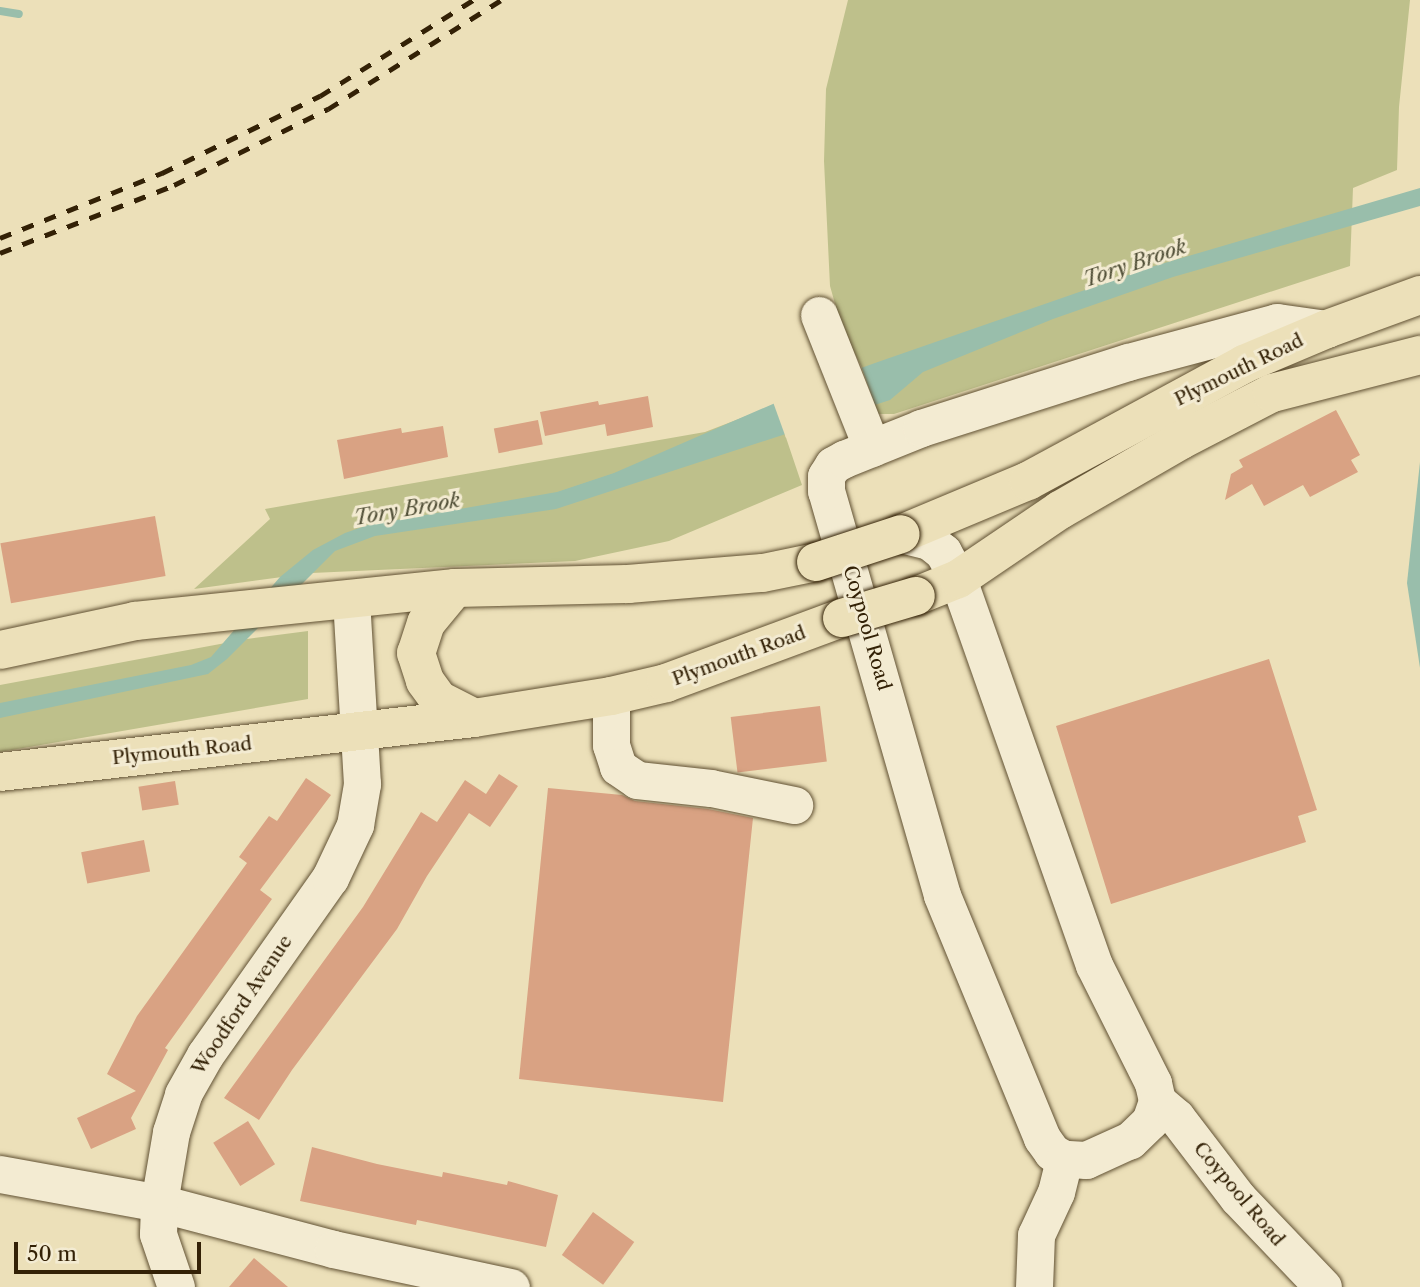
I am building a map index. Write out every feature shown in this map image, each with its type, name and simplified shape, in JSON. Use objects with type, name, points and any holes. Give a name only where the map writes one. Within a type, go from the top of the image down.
[{"type":"main road","name":"Plymouth Road","points":[[0,649],[135,621],[455,588],[628,584],[763,573],[816,562],[901,534],[1028,481],[1244,364],[1417,295]]},
{"type":"main road","name":"Plymouth Road","points":[[0,772],[474,718],[611,696],[666,683],[842,618],[916,596],[958,579],[1060,510],[1181,440],[1272,393],[1420,355]]},
{"type":"main road","points":[[455,588],[426,623],[416,653],[425,681],[439,700],[474,718]]},
{"type":"street","points":[[819,314],[867,434]]},
{"type":"street","name":"Coypool Road","points":[[1064,1159],[1052,1152],[1042,1138],[942,895],[826,491],[826,476],[833,465],[867,434],[986,406],[1233,332],[1277,322],[1327,329]]},
{"type":"street","name":"Coypool Road","points":[[901,534],[929,541],[943,552],[958,579],[1094,965],[1153,1083],[1157,1101],[1176,1118],[1238,1198],[1323,1287]]},
{"type":"street","name":"Woodford Avenue","points":[[176,1287],[158,1234],[159,1203],[171,1132],[183,1094],[205,1055],[330,878],[355,825],[362,784],[351,599]]},
{"type":"street","points":[[611,696],[611,745],[618,767],[637,780],[711,788],[794,805]]},
{"type":"street","points":[[1034,1287],[1036,1235],[1056,1192],[1064,1159],[1086,1160],[1130,1140],[1150,1121],[1157,1101]]},
{"type":"street","points":[[0,1174],[159,1203],[333,1249],[511,1287]]},
{"type":"shaded area","points":[[848,0],[1410,0],[1399,107],[1397,170],[1353,188],[1350,266],[894,414],[877,414],[861,366],[841,325],[830,286],[824,161],[826,89]]},
{"type":"shaded area","points":[[1420,188],[1420,206],[1173,277],[1053,319],[923,372],[890,400],[556,509],[375,536],[335,551],[227,659],[208,674],[0,718],[0,703],[191,665],[211,657],[280,577],[313,550],[345,533],[368,525],[557,492],[614,473],[828,380],[875,363],[1151,267]]},
{"type":"shaded area","points":[[775,405],[802,485],[669,541],[575,561],[312,573],[194,589],[270,519],[265,509],[705,432]]},
{"type":"shaded area","points":[[1420,462],[1420,668],[1407,583]]},
{"type":"shaded area","points":[[308,631],[308,699],[0,752],[0,685],[247,639]]},
{"type":"pier","points":[[861,366],[876,408],[786,438],[773,402]]},
{"type":"building","points":[[648,396],[653,427],[607,436],[605,424],[545,436],[540,412],[598,401],[599,405]]},
{"type":"building","points":[[1336,410],[1360,455],[1351,460],[1358,472],[1310,497],[1303,485],[1264,506],[1252,484],[1225,500],[1231,474],[1243,467],[1239,460]]},
{"type":"building","points":[[538,420],[543,445],[499,453],[494,429]]},
{"type":"building","points":[[443,426],[448,457],[344,479],[337,440],[401,428],[402,433]]},
{"type":"building","points":[[155,516],[166,576],[11,603],[0,543]]},
{"type":"building","points":[[1269,659],[1317,810],[1298,816],[1306,842],[1111,904],[1056,726]]},
{"type":"building","points":[[820,706],[827,762],[737,773],[731,717]]},
{"type":"building","points":[[499,774],[518,786],[490,827],[469,813],[427,876],[397,929],[292,1070],[259,1120],[224,1098],[363,907],[421,812],[437,822],[465,780],[486,794]]},
{"type":"building","points":[[306,778],[331,795],[260,890],[272,899],[165,1048],[168,1050],[131,1118],[136,1129],[91,1149],[77,1118],[136,1091],[107,1074],[137,1016],[247,863],[239,857],[269,816],[277,821]]},
{"type":"building","points":[[175,781],[179,805],[142,810],[138,787]]},
{"type":"building","points":[[548,788],[622,795],[635,801],[708,809],[753,818],[723,1102],[519,1079]]},
{"type":"building","points":[[144,840],[150,871],[87,884],[81,852]]},
{"type":"building","points":[[248,1121],[275,1164],[240,1186],[213,1143]]},
{"type":"building","points":[[312,1147],[442,1177],[443,1172],[507,1185],[508,1181],[558,1195],[546,1247],[417,1220],[416,1225],[300,1201]]},
{"type":"building","points":[[593,1212],[634,1242],[603,1285],[562,1255]]},
{"type":"building","points":[[254,1258],[288,1287],[229,1287]]},
{"type":"waterway","points":[[0,11],[19,14]]},
{"type":"railway","points":[[0,238],[162,173],[320,96],[473,0]]},
{"type":"railway","points":[[0,253],[174,185],[328,109],[501,0]]},
{"type":"water label","name":"Tory Brook","points":[[1135,263]]},
{"type":"water label","name":"Tory Brook","points":[[407,509]]}]
